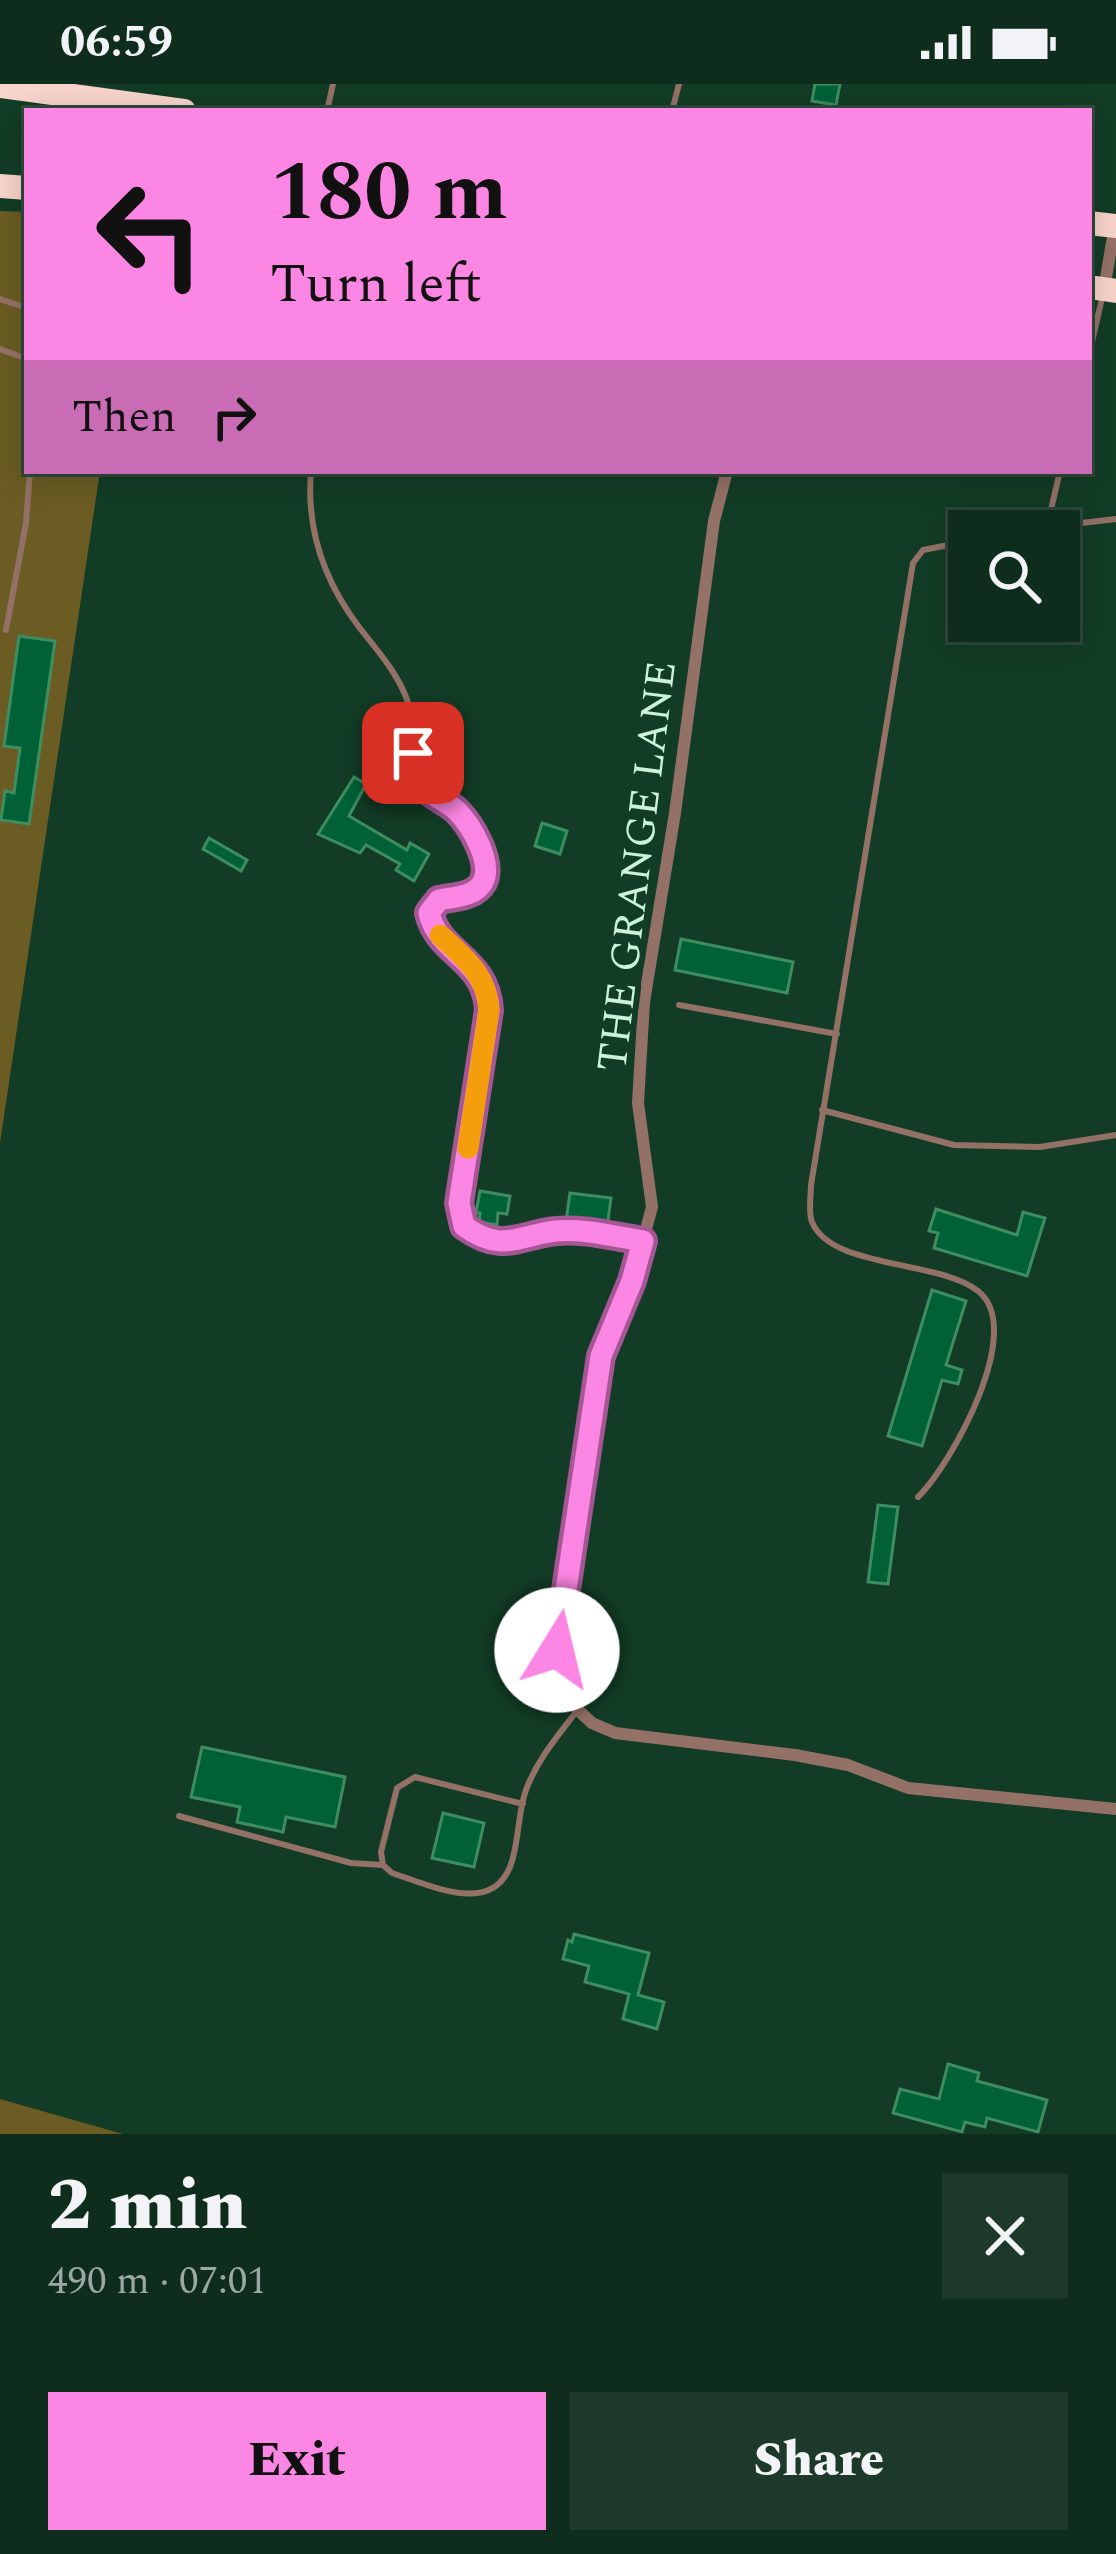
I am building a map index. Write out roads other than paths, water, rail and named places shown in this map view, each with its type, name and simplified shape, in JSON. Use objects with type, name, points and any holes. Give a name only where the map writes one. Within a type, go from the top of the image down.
[{"type":"highway","points":[[0,86],[162,108]]},
{"type":"street","points":[[1103,289],[1116,225]]},
{"type":"street","name":"THE GRANGE LANE","points":[[578,1710],[560,1679],[557,1650],[601,1356],[632,1281],[652,1207],[638,1103],[644,1002],[714,521],[726,474]]},
{"type":"street","points":[[578,1710],[592,1723],[628,1736],[795,1755],[848,1765],[908,1788],[1116,1809]]},
{"type":"lane","points":[[1092,341],[1103,289]]},
{"type":"lane","points":[[6,630],[26,523],[29,474]]},
{"type":"lane","points":[[311,474],[311,523],[331,584],[409,702],[416,773],[425,788],[458,812],[482,856],[482,884],[470,893],[439,900],[429,913],[438,933],[470,963],[488,990],[489,1010],[459,1203],[464,1226],[479,1236],[505,1241],[524,1241],[560,1230],[643,1241]]},
{"type":"lane","points":[[1051,510],[1059,474]]},
{"type":"lane","points":[[1080,523],[1116,519]]},
{"type":"lane","points":[[918,1497],[935,1481],[978,1401],[988,1374],[990,1309],[981,1292],[948,1276],[848,1251],[825,1237],[811,1221],[811,1185],[913,563],[923,550],[948,545]]},
{"type":"lane","points":[[679,1005],[837,1034]]},
{"type":"lane","points":[[822,1110],[954,1144],[1040,1147],[1116,1135]]},
{"type":"lane","points":[[179,1816],[352,1863],[383,1865],[392,1873],[474,1896],[493,1889],[507,1875],[523,1804],[546,1751],[578,1710]]},
{"type":"lane","points":[[383,1865],[381,1852],[397,1788],[405,1780],[416,1777],[523,1804]]}]
